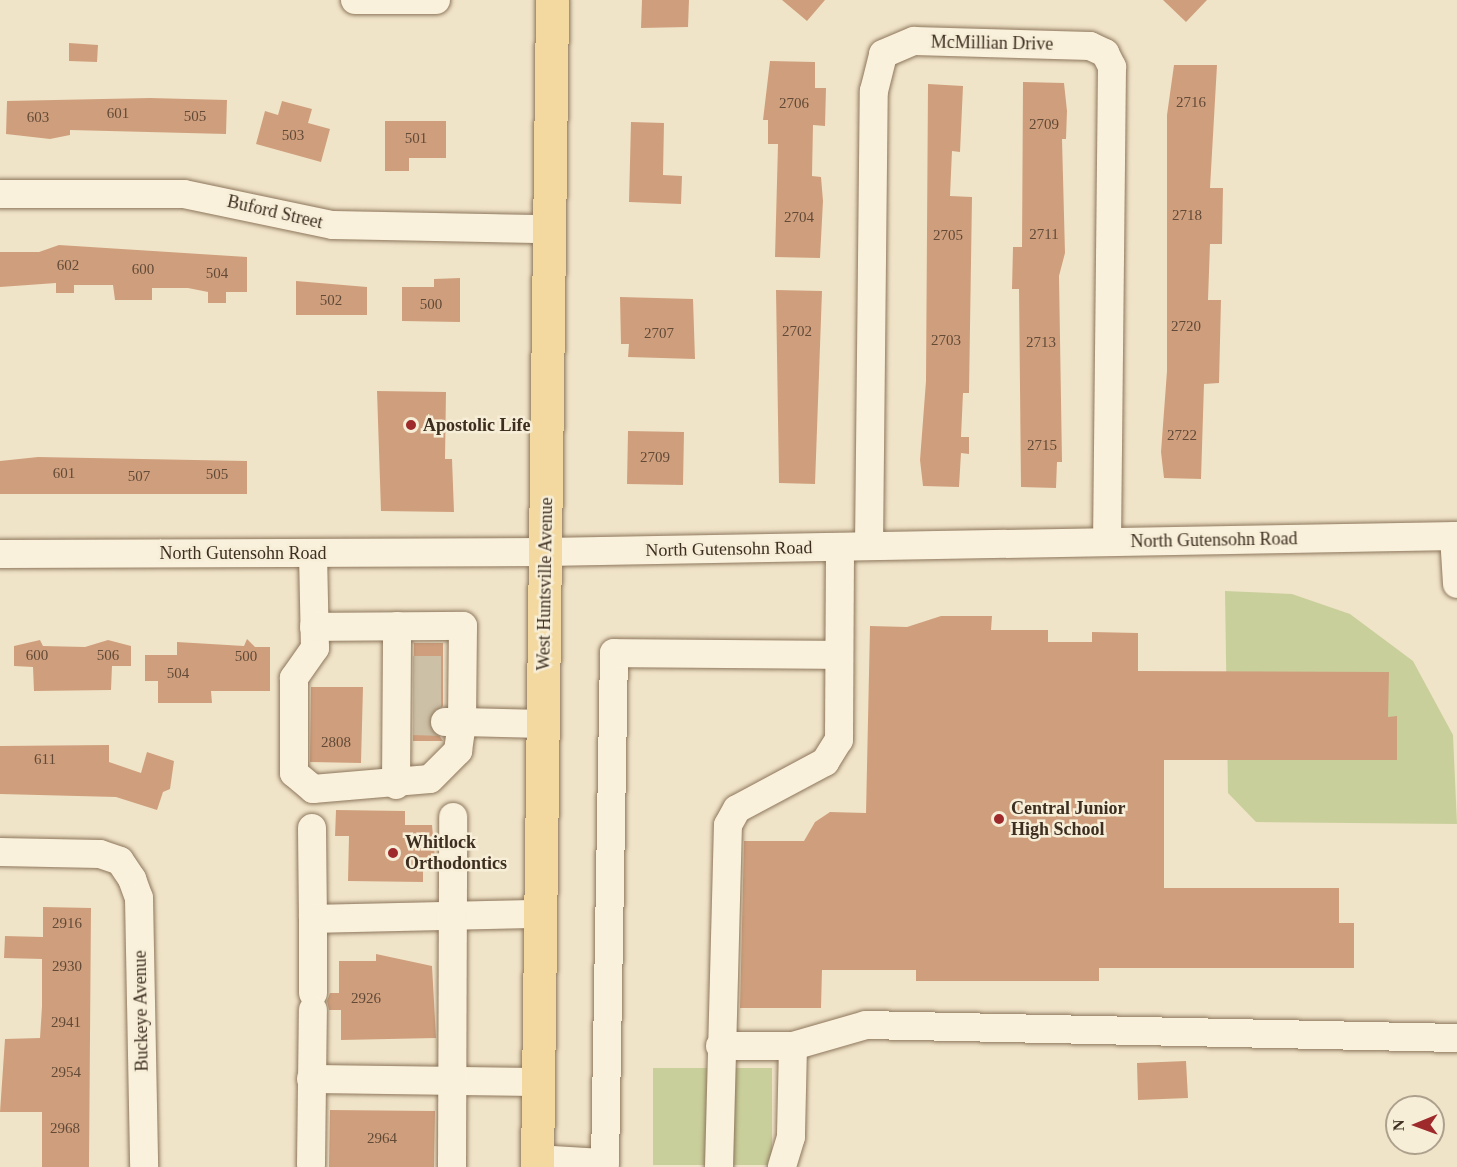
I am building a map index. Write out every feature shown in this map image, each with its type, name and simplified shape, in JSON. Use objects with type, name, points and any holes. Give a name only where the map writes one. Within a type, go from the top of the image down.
[{"type":"main road","name":"West Huntsville Avenue","points":[[537,1163],[552,0]]},
{"type":"street","points":[[355,0],[436,0]]},
{"type":"street","name":"McMillian Drive","points":[[869,546],[874,91],[882,54],[914,41],[1090,46],[1105,53],[1113,68],[1107,542]]},
{"type":"street","name":"Buford Street","points":[[0,194],[184,194],[333,225],[549,229]]},
{"type":"street","points":[[1455,536],[1457,584]]},
{"type":"street","name":"North Gutensohn Road","points":[[0,554],[546,552],[1455,536]]},
{"type":"street","points":[[720,1167],[720,1046],[728,825],[737,809],[825,762],[839,740],[836,655],[840,547]]},
{"type":"street","points":[[313,553],[314,627],[315,648],[294,678],[294,773],[313,789],[396,785],[430,778],[458,751],[452,696],[462,626],[314,627]]},
{"type":"street","points":[[396,785],[405,696],[397,626]]},
{"type":"street","points":[[537,1163],[612,1165],[614,653],[836,655]]},
{"type":"street","points":[[452,696],[543,724]]},
{"type":"street","points":[[452,1167],[453,818]]},
{"type":"street","points":[[311,1165],[312,828]]},
{"type":"street","name":"Buckeye Avenue","points":[[0,852],[78,852],[120,861],[139,898],[144,1167]]},
{"type":"street","points":[[313,919],[540,914]]},
{"type":"street","points":[[720,1046],[793,1046],[866,1025],[1457,1038]]},
{"type":"street","points":[[782,1167],[790,1137],[793,1046]]},
{"type":"street","points":[[311,1079],[538,1082]]},
{"type":"green space","points":[[1225,591],[1292,594],[1350,614],[1413,661],[1453,735],[1457,824],[1256,822],[1228,793]]},
{"type":"green space","points":[[653,1068],[772,1068],[772,1165],[653,1165]]},
{"type":"building","points":[[642,0],[689,0],[688,27],[641,28]]},
{"type":"building","points":[[782,0],[825,0],[807,21]]},
{"type":"building","points":[[1163,0],[1207,0],[1186,22]]},
{"type":"building","points":[[69,43],[98,45],[97,62],[69,61]]},
{"type":"building","points":[[770,61],[815,62],[815,88],[826,88],[825,126],[813,125],[812,176],[821,177],[823,201],[820,258],[775,257],[778,144],[768,144],[768,120],[763,120]]},
{"type":"building","points":[[1174,65],[1217,65],[1210,188],[1223,188],[1222,244],[1210,244],[1208,300],[1221,300],[1219,383],[1204,384],[1201,479],[1164,478],[1161,452],[1167,371],[1167,115]]},
{"type":"building","points":[[1023,82],[1064,83],[1067,111],[1066,139],[1062,139],[1065,253],[1059,276],[1062,462],[1057,462],[1056,488],[1021,487],[1019,289],[1012,289],[1013,247],[1022,247]]},
{"type":"building","points":[[928,84],[963,86],[960,152],[952,151],[950,196],[972,197],[969,393],[963,393],[961,437],[969,437],[969,454],[961,453],[959,487],[923,486],[920,460],[926,381]]},
{"type":"building","points":[[150,98],[227,100],[226,134],[70,130],[70,135],[50,139],[6,134],[7,101]]},
{"type":"building","points":[[282,101],[312,109],[308,123],[330,129],[321,162],[256,144],[265,111],[278,115]]},
{"type":"building","points":[[385,121],[446,121],[446,158],[409,158],[409,171],[385,171]]},
{"type":"building","points":[[631,122],[664,123],[663,175],[682,176],[681,204],[629,202]]},
{"type":"building","points":[[59,245],[247,257],[247,292],[226,292],[226,303],[208,303],[208,292],[188,288],[152,288],[152,300],[115,300],[113,285],[74,285],[74,293],[56,293],[56,283],[0,287],[0,252],[39,252]]},
{"type":"building","points":[[460,278],[460,322],[402,321],[402,287],[434,287],[434,279]]},
{"type":"building","points":[[296,281],[367,287],[367,315],[296,315]]},
{"type":"building","points":[[776,290],[822,291],[815,484],[779,483]]},
{"type":"building","points":[[620,297],[693,299],[695,359],[628,357],[629,344],[621,344]]},
{"type":"building","name":"Apostolic Life","points":[[377,391],[446,392],[445,459],[452,459],[454,512],[381,511]]},
{"type":"building","points":[[628,431],[684,432],[683,485],[627,484]]},
{"type":"building","points":[[38,457],[247,461],[247,494],[0,494],[0,461]]},
{"type":"building","points":[[941,616],[992,616],[991,630],[1048,630],[1048,642],[1092,642],[1092,632],[1138,633],[1138,671],[1389,672],[1388,717],[1397,716],[1397,760],[1164,760],[1164,888],[1339,888],[1339,923],[1354,923],[1354,968],[1099,968],[1099,981],[916,981],[916,970],[822,970],[821,1008],[740,1008],[744,841],[804,841],[815,822],[830,812],[866,813],[870,626],[907,627]]},
{"type":"building","points":[[247,639],[255,647],[270,647],[270,691],[211,691],[212,703],[158,703],[158,681],[145,681],[145,655],[177,655],[177,642],[244,646]]},
{"type":"building","points":[[40,640],[43,646],[85,647],[108,640],[131,646],[131,666],[112,666],[111,690],[34,691],[33,667],[14,666],[14,646]]},
{"type":"building","points":[[414,643],[443,643],[443,706],[429,721],[443,741],[413,741]]},
{"type":"building","points":[[311,687],[363,687],[361,763],[310,762]]},
{"type":"building","points":[[109,745],[109,762],[141,773],[147,752],[174,761],[170,789],[163,792],[157,810],[116,797],[0,794],[0,746]]},
{"type":"building","name":"Whitlock Orthodontics","points":[[336,810],[405,811],[405,825],[432,825],[436,869],[423,869],[423,882],[348,881],[349,836],[335,836]]},
{"type":"building","points":[[43,907],[91,908],[89,1167],[42,1167],[42,1112],[0,1112],[5,1039],[40,1038],[42,1006],[42,959],[4,958],[5,936],[43,937]]},
{"type":"building","points":[[376,954],[432,966],[436,1038],[341,1040],[341,1010],[329,1010],[327,1001],[330,993],[339,993],[339,961],[376,961]]},
{"type":"building","points":[[1186,1061],[1188,1098],[1138,1100],[1137,1063]]},
{"type":"building","points":[[330,1110],[435,1111],[434,1167],[329,1167]]},
{"type":"tunnel","points":[[413,670],[443,670]]},
{"type":"tunnel","points":[[413,696],[443,695]]},
{"type":"tunnel","points":[[413,721],[443,722]]},
{"type":"place","name":"Apostolic Life","points":[[411,425]]},
{"type":"place","name":"Central Junior High School","points":[[999,819]]},
{"type":"place","name":"Whitlock Orthodontics","points":[[393,853]]}]
